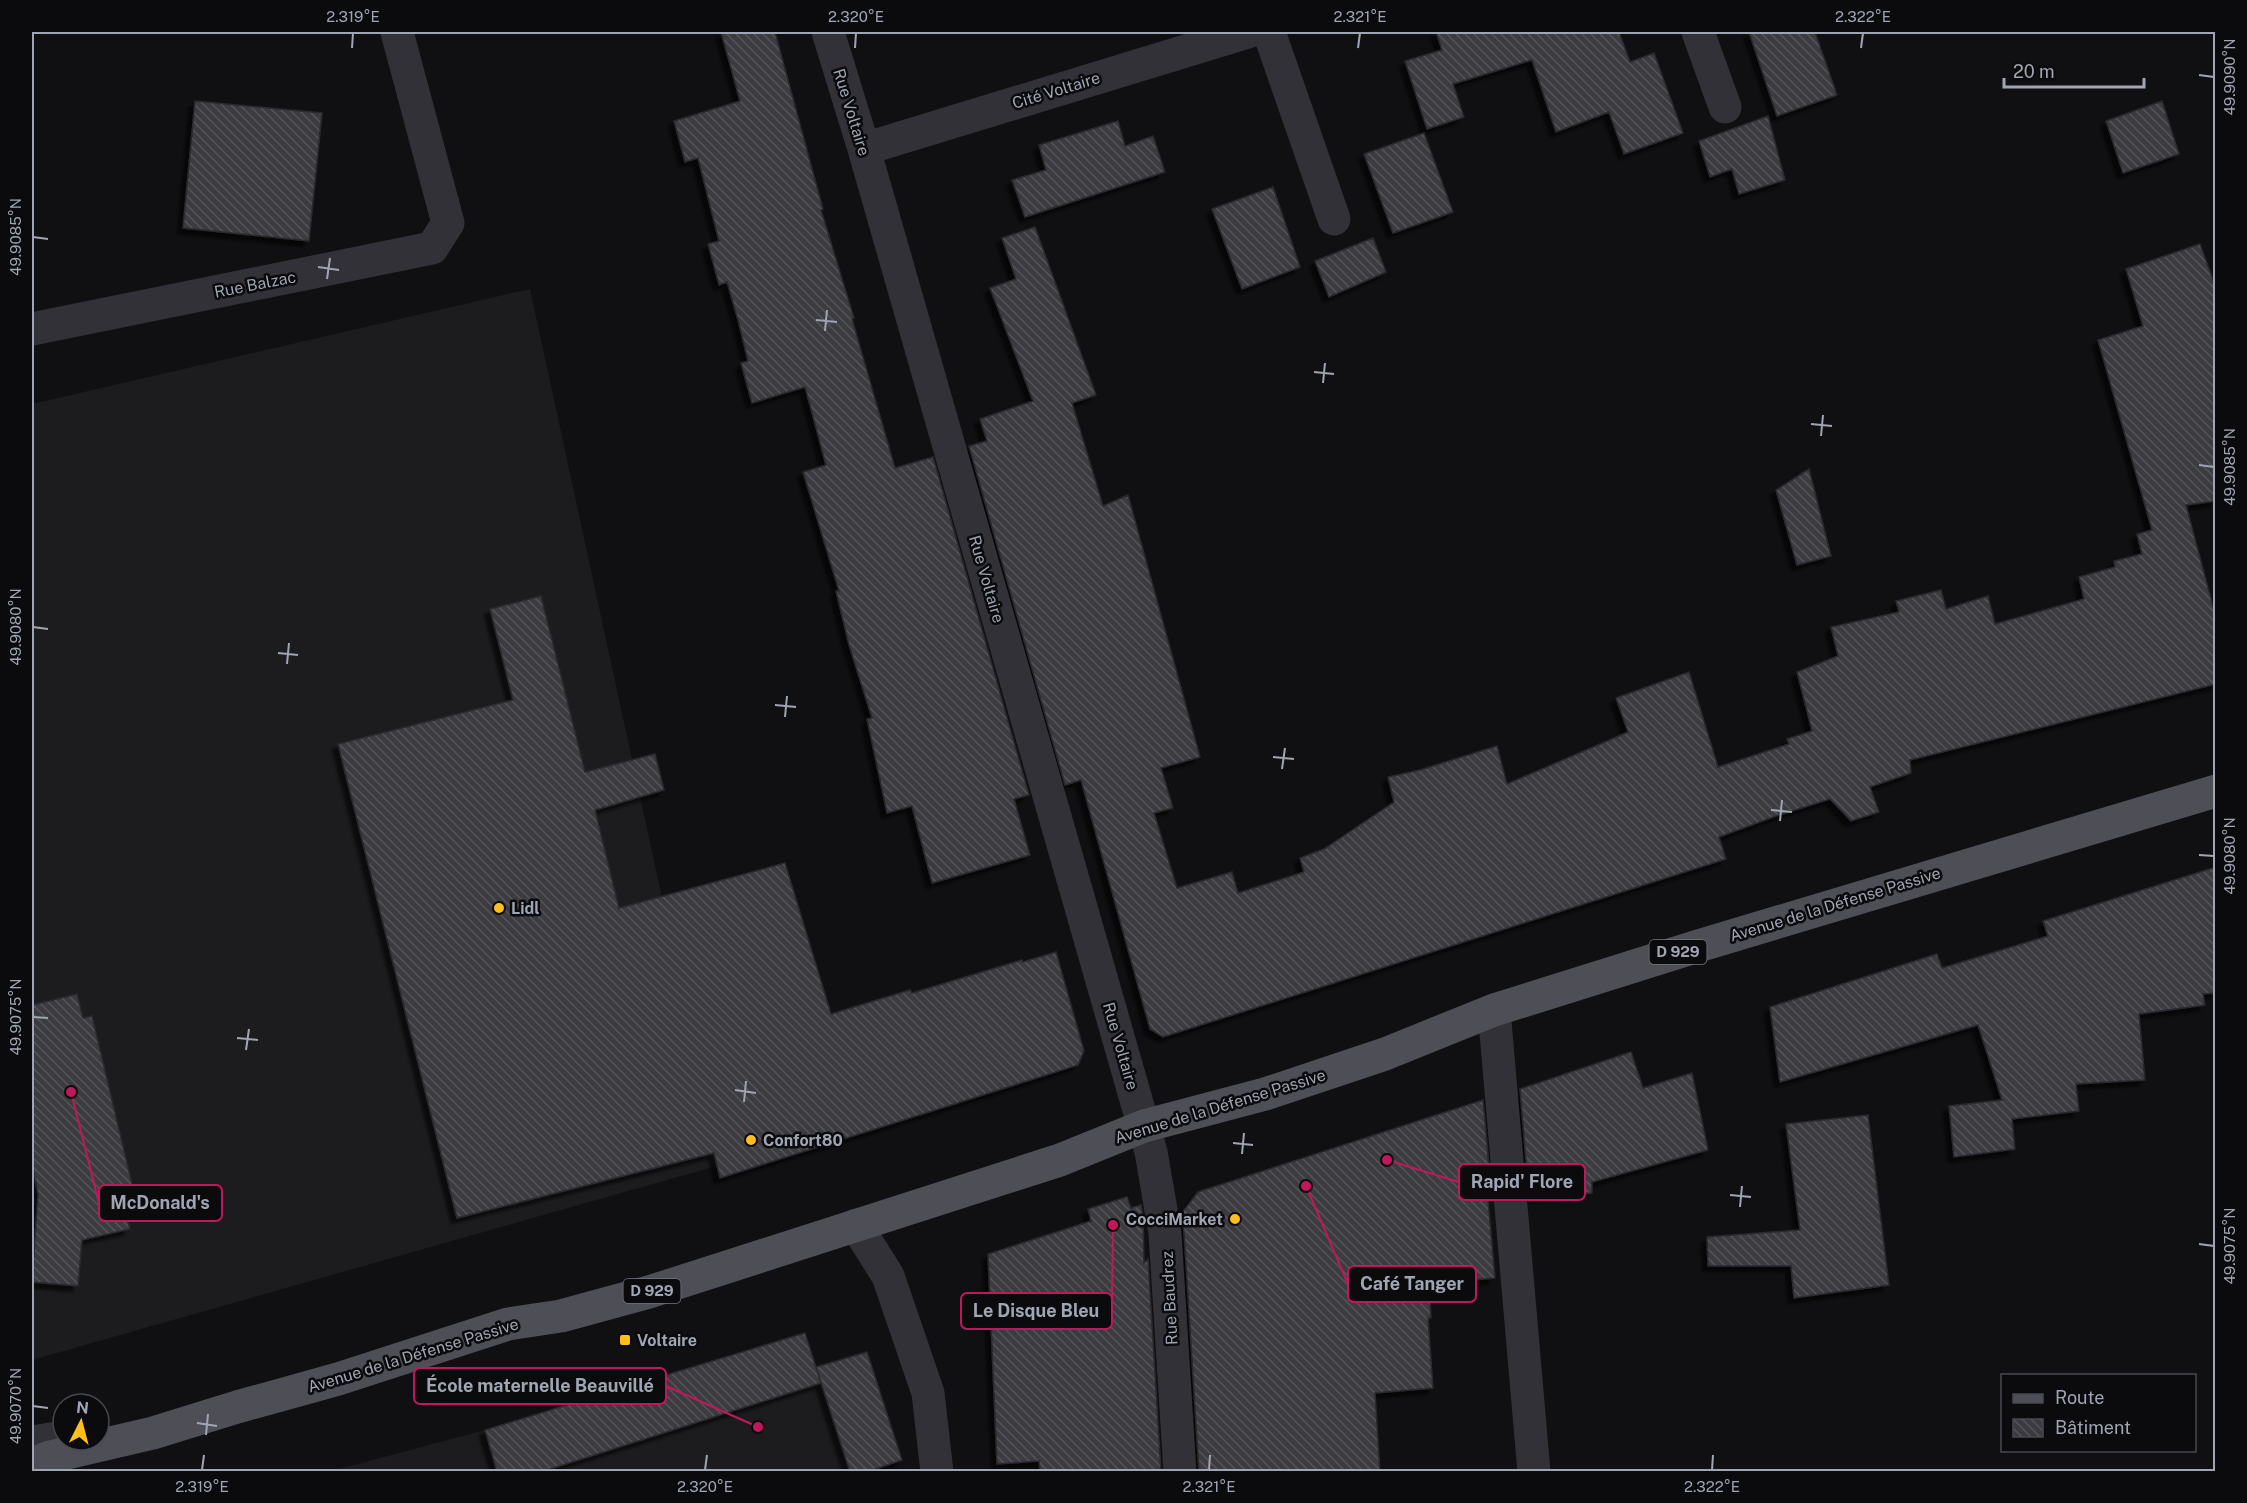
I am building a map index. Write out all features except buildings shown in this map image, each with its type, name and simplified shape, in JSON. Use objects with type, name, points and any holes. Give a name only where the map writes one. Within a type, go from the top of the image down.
[{"type":"main road","name":"Avenue de la Défense Passive","points":[[32,1464],[50,1457],[153,1433],[338,1379],[508,1324],[561,1316],[649,1292],[1060,1160],[1144,1126],[1265,1094],[1385,1054],[1494,1010],[1706,943],[2216,790]]},
{"type":"main road","name":"Avenue de la Défense Passive","points":[[85,1472],[153,1433]]},
{"type":"street","name":"Rue Balzac","points":[[32,329],[432,248],[448,223],[397,32]]},
{"type":"street","name":"Rue Voltaire","points":[[828,32],[864,149],[1144,1126]]},
{"type":"street","name":"Cité Voltaire","points":[[864,149],[1248,32]]},
{"type":"street","points":[[1269,32],[1334,219]]},
{"type":"street","points":[[1698,32],[1725,107]]},
{"type":"street","points":[[1494,1010],[1534,1472]]},
{"type":"street","name":"Rue Baudrez","points":[[1144,1126],[1151,1152],[1165,1233],[1180,1472]]},
{"type":"street","points":[[856,1225],[888,1276],[928,1393],[937,1472]]},
{"type":"street","name":"Avenue de la Défense Passive","points":[[111,1435],[153,1433]]},
{"type":"street","points":[[32,1442],[51,1439]]},
{"type":"shaded area","points":[[530,289],[720,1165],[32,1360],[32,404]]},
{"type":"shaded area","points":[[821,1383],[850,1472],[541,1472]]},
{"type":"shaded area","points":[[485,1430],[497,1471],[328,1472]]},
{"type":"place","name":"Lidl","points":[[499,908]]},
{"type":"place","name":"McDonald's","points":[[71,1092]]},
{"type":"place","name":"Confort80","points":[[751,1140]]},
{"type":"place","name":"Rapid' Flore","points":[[1387,1160]]},
{"type":"place","name":"Café Tanger","points":[[1306,1186]]},
{"type":"place","name":"CocciMarket","points":[[1235,1219]]},
{"type":"place","name":"Le Disque Bleu","points":[[1113,1225]]},
{"type":"place","name":"Voltaire","points":[[625,1340]]},
{"type":"place","name":"École maternelle Beauvillé","points":[[758,1427]]}]
